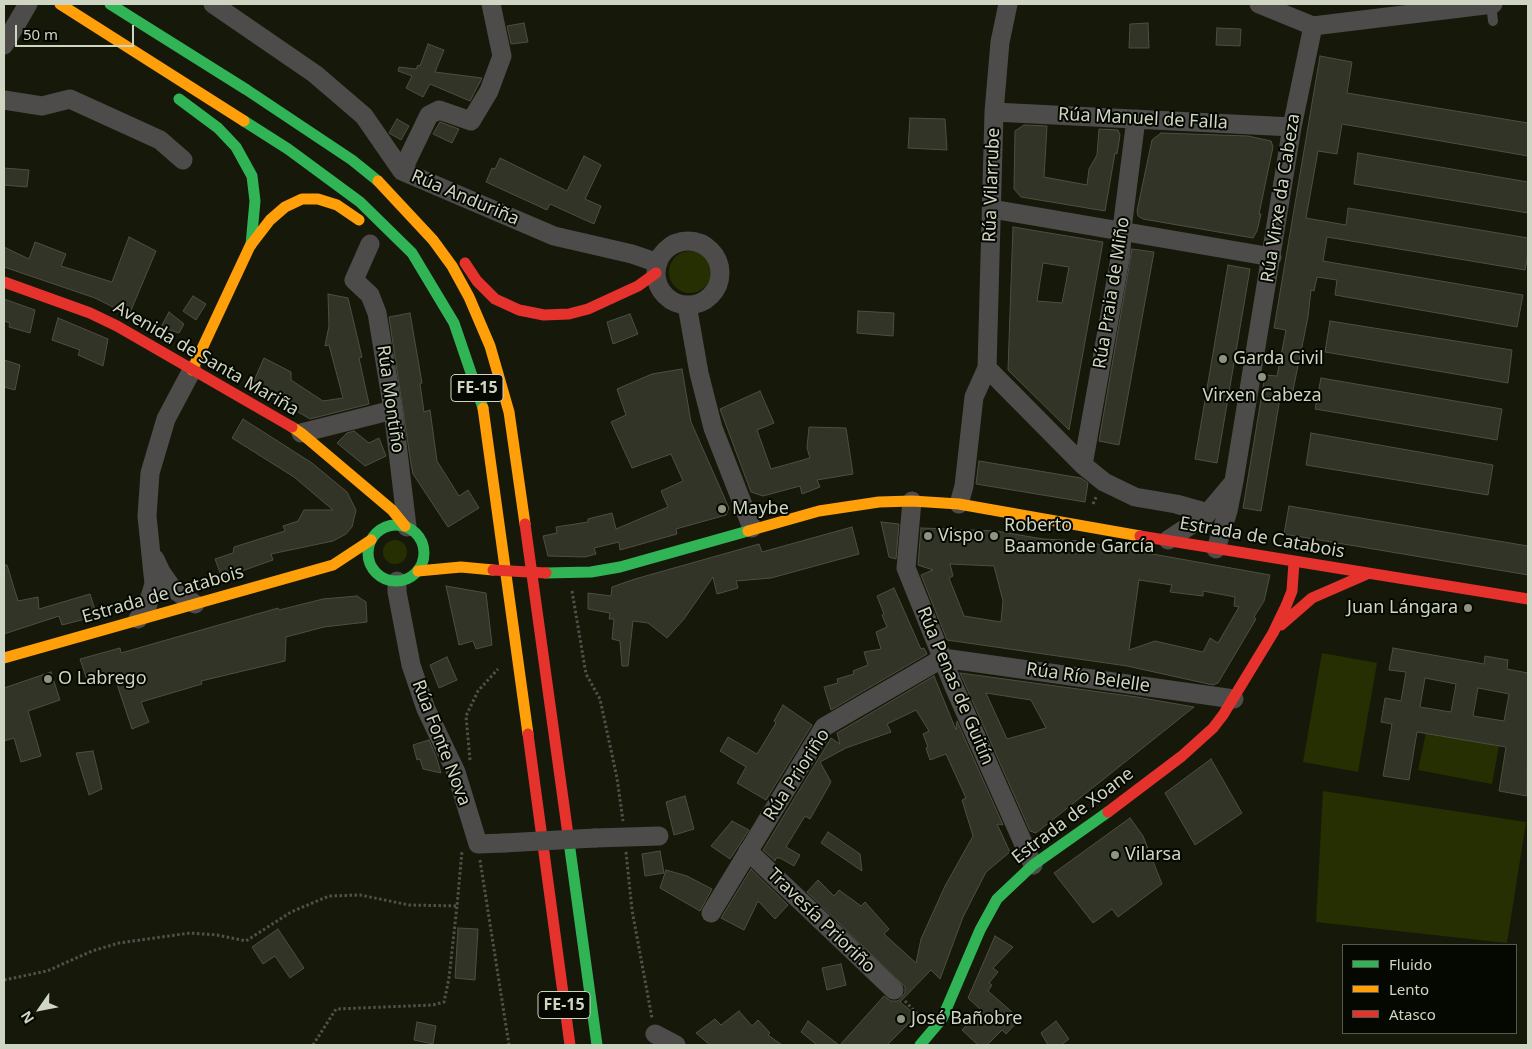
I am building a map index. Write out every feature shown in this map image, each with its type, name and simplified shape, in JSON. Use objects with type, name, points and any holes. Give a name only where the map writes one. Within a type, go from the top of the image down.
[{"type":"main road","points":[[48,4],[123,59]]},
{"type":"main road","name":"FE-15","points":[[60,4],[288,149],[360,202],[385,224],[412,253],[454,323],[481,400],[487,433],[570,1045]]},
{"type":"main road","name":"FE-15","points":[[110,4],[247,90],[352,160],[378,181],[433,240],[452,266],[469,298],[490,346],[509,412],[597,1045]]},
{"type":"main road","points":[[247,90],[351,150],[384,174],[412,200]]},
{"type":"main road","points":[[167,91],[218,128],[236,147],[244,161],[252,176],[255,200],[250,246]]},
{"type":"main road","points":[[192,370],[250,246],[270,220],[284,207],[302,199],[318,199],[337,205],[358,219],[389,247]]},
{"type":"main road","points":[[457,252],[477,281],[495,299],[519,310],[544,314],[570,314],[588,309],[638,286],[657,268]]},
{"type":"main road","points":[[410,273],[427,295],[465,374],[481,400]]},
{"type":"main road","name":"Avenida de Santa Mariña","points":[[4,282],[90,313],[301,433],[373,496],[392,510],[406,526]]},
{"type":"main road","points":[[372,538],[384,527],[394,524],[406,526],[420,537],[424,549],[423,561],[418,571],[409,578],[398,581],[386,580],[377,574],[370,564],[368,552],[372,538],[377,521],[373,496]]},
{"type":"main road","name":"Estrada de Catabois","points":[[418,571],[461,567],[569,574],[591,572],[630,564],[752,528],[819,511],[879,502],[912,501],[959,504],[1216,549],[1528,599]]},
{"type":"main road","name":"Estrada de Catabois","points":[[4,658],[333,566],[372,538]]},
{"type":"main road","name":"Estrada de Catabois","points":[[424,549],[461,567]]},
{"type":"main road","points":[[1273,633],[1292,591],[1294,562]]},
{"type":"main road","name":"Estrada de Catabois","points":[[333,566],[358,569],[377,574]]},
{"type":"main road","points":[[1312,598],[1320,578],[1318,566]]},
{"type":"main road","points":[[1273,633],[1288,617],[1312,598],[1368,574]]},
{"type":"main road","name":"Estrada de Xoane","points":[[927,1038],[950,1004],[988,913],[997,899],[1033,865],[1182,756],[1213,728],[1234,699],[1273,633]]},
{"type":"street","points":[[4,45],[28,4]]},
{"type":"street","name":"Rúa Anduriña","points":[[213,4],[315,74],[364,116],[402,171],[554,236],[632,254],[657,268]]},
{"type":"street","points":[[402,171],[429,115],[439,110],[471,121],[489,90],[502,56],[491,4]]},
{"type":"street","name":"Rúa Vilarrube","points":[[959,504],[964,486],[974,397],[987,368],[994,112],[1000,42],[1008,4]]},
{"type":"street","points":[[1259,4],[1312,26],[1492,10]]},
{"type":"street","name":"Rúa Virxe da Cabeza","points":[[1216,549],[1228,511],[1234,481],[1292,127],[1312,26]]},
{"type":"street","points":[[4,100],[42,106],[70,99],[160,140],[183,160]]},
{"type":"street","name":"Rúa Manuel de Falla","points":[[994,112],[1292,127]]},
{"type":"street","name":"Rúa Praia de Miño","points":[[1083,465],[1121,253],[1122,230],[1136,120]]},
{"type":"street","points":[[992,209],[1272,257]]},
{"type":"street","points":[[690,241],[701,244],[717,258],[720,269],[719,280],[715,290],[703,301],[687,305],[677,303],[662,291],[657,268],[670,247],[680,242],[690,241]]},
{"type":"street","name":"Rúa Montiño","points":[[370,244],[354,280],[370,295],[377,313],[393,410],[406,526]]},
{"type":"street","points":[[687,305],[699,373],[712,428],[752,528]]},
{"type":"street","points":[[987,368],[1083,465],[1104,482],[1135,497],[1185,506],[1202,511],[1206,515]]},
{"type":"street","points":[[138,619],[147,607],[152,596],[154,584],[147,516],[150,472],[166,419],[192,370]]},
{"type":"street","points":[[301,433],[393,410]]},
{"type":"street","points":[[1168,540],[1206,515],[1234,481]]},
{"type":"street","name":"Rúa Penas de Guitín","points":[[912,501],[906,568],[1033,865]]},
{"type":"street","points":[[152,551],[161,572],[173,589],[195,604]]},
{"type":"street","name":"Rúa Fonte Nova","points":[[398,581],[397,592],[411,665],[426,709],[456,772],[470,843]]},
{"type":"street","name":"Rúa Río Belelle","points":[[943,658],[1234,699]]},
{"type":"street","name":"Rúa Prioriño","points":[[711,913],[824,727],[943,658]]},
{"type":"street","points":[[470,843],[659,836]]},
{"type":"street","name":"Travesía Prioriño","points":[[748,851],[894,990]]},
{"type":"street","points":[[655,1034],[676,1045]]},
{"type":"lane","points":[[927,1038],[938,1045]]},
{"type":"path","points":[[1093,504],[1097,496]]},
{"type":"path","points":[[569,574],[586,674],[600,699],[617,778],[632,910],[655,1034]]},
{"type":"path","points":[[470,766],[466,716],[478,691],[503,663]]},
{"type":"path","points":[[314,1045],[336,1009],[433,1006],[444,1002],[449,978],[457,906],[470,843]]},
{"type":"path","points":[[470,843],[508,1045]]},
{"type":"path","points":[[4,980],[47,971],[92,950],[119,943],[190,932],[246,941],[274,922],[328,896],[360,895],[409,905],[457,906]]},
{"type":"path","points":[[894,990],[927,1038]]},
{"type":"green space","points":[[694,251],[702,254],[708,260],[711,272],[708,284],[702,290],[686,293],[678,290],[672,284],[669,268],[672,260],[678,254]]},
{"type":"green space","points":[[395,540],[403,544],[407,552],[403,560],[395,564],[387,560],[383,552],[387,544]]},
{"type":"green space","points":[[1322,653],[1377,663],[1358,772],[1303,762]]},
{"type":"green space","points":[[1426,733],[1499,746],[1492,784],[1418,770]]},
{"type":"green space","points":[[1323,791],[1526,822],[1507,943],[1316,922]]},
{"type":"building","points":[[524,23],[528,42],[511,44],[507,26]]},
{"type":"building","points":[[1148,23],[1149,48],[1129,48],[1130,24]]},
{"type":"building","points":[[1217,28],[1241,29],[1240,46],[1216,45]]},
{"type":"building","points":[[428,44],[444,50],[435,72],[482,78],[470,101],[430,84],[423,97],[406,88],[412,76],[398,71],[399,67],[416,69],[418,65],[420,66]]},
{"type":"building","points":[[1320,56],[1352,62],[1347,93],[1528,123],[1528,156],[1342,124],[1337,154],[1318,151],[1306,218],[1346,225],[1348,208],[1528,238],[1525,270],[1327,237],[1323,261],[1523,295],[1517,327],[1335,295],[1337,280],[1317,277],[1314,291],[1311,290],[1308,317],[1291,400],[1280,398],[1261,511],[1243,508],[1265,375],[1277,376],[1286,330],[1274,328]]},
{"type":"building","points":[[910,118],[945,119],[947,150],[908,148]]},
{"type":"building","points":[[397,119],[409,126],[401,140],[389,133]]},
{"type":"building","points":[[440,122],[459,129],[452,143],[433,134]]},
{"type":"building","points":[[1024,125],[1047,126],[1044,177],[1087,185],[1089,169],[1097,155],[1099,129],[1118,130],[1120,135],[1117,154],[1115,153],[1105,211],[1021,197],[1014,189],[1015,131]]},
{"type":"building","points":[[1161,133],[1248,136],[1271,141],[1273,147],[1259,214],[1261,214],[1257,231],[1253,238],[1143,219],[1138,216],[1137,211],[1152,140]]},
{"type":"building","points":[[1358,153],[1528,182],[1528,213],[1354,184]]},
{"type":"building","points":[[584,156],[601,165],[585,199],[601,206],[594,224],[550,204],[547,210],[486,182],[492,168],[495,169],[500,158],[567,191]]},
{"type":"building","points":[[4,168],[29,170],[27,187],[4,185]]},
{"type":"building","points":[[1013,227],[1103,242],[1069,430],[1008,370]],"holes":[[[1043,263],[1069,267],[1062,303],[1037,301]]]},
{"type":"building","points":[[129,237],[156,251],[129,315],[95,298],[4,267],[4,247],[29,259],[35,242],[66,254],[61,266],[112,282]]},
{"type":"building","points":[[1132,249],[1154,252],[1119,445],[1099,441]]},
{"type":"building","points":[[1228,265],[1250,269],[1217,463],[1195,459]]},
{"type":"building","points":[[328,294],[348,298],[362,357],[359,358],[369,404],[310,419],[252,385],[264,358],[291,372],[291,380],[323,401],[343,398],[329,345],[325,346],[329,326]]},
{"type":"building","points":[[193,296],[206,304],[196,320],[183,311]]},
{"type":"building","points":[[4,299],[35,310],[30,333],[9,327],[10,323],[4,321]]},
{"type":"building","points":[[858,311],[894,313],[893,336],[857,333]]},
{"type":"building","points":[[169,312],[184,324],[179,333],[161,327]]},
{"type":"building","points":[[410,313],[422,383],[420,384],[424,412],[430,410],[437,461],[459,496],[468,490],[479,508],[448,527],[413,474],[411,464],[389,317]]},
{"type":"building","points":[[630,314],[638,334],[613,344],[607,322]]},
{"type":"building","points":[[58,318],[108,339],[103,366],[78,355],[80,350],[52,340]]},
{"type":"building","points":[[1330,321],[1512,350],[1508,383],[1325,352]]},
{"type":"building","points":[[4,360],[20,365],[15,390],[4,387]]},
{"type":"building","points":[[682,369],[691,422],[729,508],[726,515],[676,529],[677,534],[620,550],[619,542],[594,548],[596,554],[585,557],[548,556],[543,536],[557,533],[556,527],[588,522],[588,519],[612,513],[616,529],[668,507],[661,491],[683,481],[671,454],[632,468],[611,422],[626,415],[617,389],[652,374]]},
{"type":"building","points":[[1321,378],[1502,409],[1497,440],[1315,409]]},
{"type":"building","points":[[760,391],[774,423],[757,430],[771,469],[810,458],[807,448],[809,427],[846,428],[853,474],[817,480],[820,487],[802,494],[800,486],[763,496],[751,492],[720,409]]},
{"type":"building","points":[[243,419],[312,463],[347,492],[356,510],[352,527],[346,534],[333,541],[271,554],[273,560],[222,578],[215,559],[233,553],[234,547],[285,531],[283,526],[298,521],[304,510],[333,510],[294,477],[232,438]]},
{"type":"building","points":[[354,431],[369,443],[379,438],[386,456],[365,466],[337,443],[347,433]]},
{"type":"building","points":[[1311,433],[1493,465],[1488,495],[1306,465]]},
{"type":"building","points":[[979,461],[1081,478],[1088,483],[1085,502],[976,484]]},
{"type":"building","points":[[1289,506],[1528,546],[1528,575],[1284,534]]},
{"type":"building","points":[[881,522],[899,524],[896,559],[889,557]]},
{"type":"building","points":[[852,527],[859,554],[771,578],[736,581],[738,588],[717,594],[713,577],[684,619],[667,638],[648,623],[633,621],[628,666],[622,666],[620,641],[612,639],[614,619],[609,619],[610,613],[588,609],[588,593],[611,596],[612,587],[635,579],[759,544],[762,552]]},
{"type":"building","points":[[921,528],[996,531],[1043,539],[1080,541],[1270,575],[1264,601],[1254,617],[1256,619],[1218,683],[1213,685],[1127,666],[947,640],[921,575],[933,570],[918,565]],"holes":[[[950,564],[994,566],[1003,601],[1001,622],[964,616],[949,578],[953,576]],[[1139,580],[1172,585],[1170,592],[1203,596],[1203,591],[1235,597],[1234,606],[1239,607],[1218,643],[1210,638],[1203,652],[1155,641],[1129,650]]]},
{"type":"building","points":[[4,565],[7,565],[18,601],[38,597],[39,609],[90,594],[97,616],[62,625],[59,616],[4,634]]},
{"type":"building","points":[[446,586],[486,593],[492,645],[476,649],[473,641],[459,645]]},
{"type":"building","points":[[894,588],[921,649],[924,648],[927,654],[831,710],[824,687],[838,683],[837,679],[854,674],[853,671],[868,665],[864,652],[881,649],[876,632],[887,627],[877,596]]},
{"type":"building","points":[[357,596],[366,602],[367,622],[324,627],[286,637],[285,661],[201,681],[202,684],[141,702],[149,722],[132,729],[114,675],[88,683],[80,659],[120,648],[121,653],[278,608],[279,610],[323,599]]},
{"type":"building","points":[[1393,648],[1484,664],[1485,656],[1508,660],[1507,669],[1528,673],[1527,796],[1499,791],[1506,747],[1417,732],[1409,780],[1383,776],[1392,724],[1381,722],[1385,698],[1401,701],[1406,672],[1389,670]],"holes":[[[1425,678],[1456,684],[1451,712],[1420,707]],[[1478,688],[1509,694],[1504,721],[1473,716]]]},
{"type":"building","points":[[447,657],[457,680],[439,688],[430,665]]},
{"type":"building","points":[[51,672],[60,700],[28,711],[41,756],[21,762],[14,738],[4,741],[4,688]]},
{"type":"building","points":[[960,673],[1137,697],[1194,707],[1036,833],[1030,831]],"holes":[[[986,693],[1031,700],[1046,728],[1007,739]]]},
{"type":"building","points":[[934,676],[956,730],[957,721],[1003,825],[997,824],[1010,852],[986,872],[963,917],[940,979],[931,970],[900,1002],[911,1011],[912,1020],[887,1045],[840,1045],[884,996],[891,1001],[898,1001],[905,993],[905,987],[807,892],[818,880],[834,896],[839,890],[861,906],[865,902],[889,929],[884,934],[916,963],[921,939],[945,886],[973,836],[962,800],[966,798],[946,754],[930,760],[923,734],[929,731],[916,710],[887,724],[891,732],[846,748],[820,762],[831,782],[810,819],[805,816],[786,847],[800,855],[794,866],[780,858],[776,858],[775,861],[763,850],[831,738],[840,744],[837,733]]},
{"type":"building","points":[[783,705],[812,725],[766,800],[737,783],[746,767],[720,751],[728,737],[757,754],[776,723],[774,721]]},
{"type":"building","points":[[429,740],[441,773],[423,769],[420,759],[417,760],[413,745]]},
{"type":"building","points":[[93,751],[102,789],[89,795],[76,753]]},
{"type":"building","points":[[1211,759],[1242,813],[1195,845],[1165,793]]},
{"type":"building","points":[[685,796],[694,829],[674,835],[666,802]]},
{"type":"building","name":"Vilarsa","points":[[1130,818],[1143,836],[1162,884],[1118,917],[1112,909],[1093,923],[1054,873]]},
{"type":"building","points":[[732,821],[749,830],[730,859],[711,846]]},
{"type":"building","points":[[828,832],[860,854],[862,871],[821,843]]},
{"type":"building","points":[[660,851],[664,873],[645,876],[642,854]]},
{"type":"building","points":[[751,869],[788,905],[775,919],[758,901],[744,930],[721,918]]},
{"type":"building","points":[[666,870],[687,876],[712,889],[700,911],[660,888]]},
{"type":"building","points":[[458,928],[478,929],[475,980],[455,978]]},
{"type":"building","points":[[278,929],[304,968],[290,978],[275,956],[263,964],[252,947]]},
{"type":"building","points":[[995,936],[1013,947],[993,968],[998,972],[989,983],[992,985],[988,991],[1020,1019],[1006,1034],[1002,1030],[987,1045],[978,1045],[962,1030],[981,1010],[968,998]]},
{"type":"building","points":[[841,964],[846,985],[827,990],[822,968]]},
{"type":"building","points":[[739,1011],[752,1026],[758,1020],[770,1033],[768,1035],[782,1045],[710,1045],[696,1033],[715,1019],[721,1025]]},
{"type":"building","points":[[808,1021],[839,1045],[817,1045],[801,1032]]},
{"type":"building","points":[[1056,1021],[1069,1039],[1061,1045],[1048,1045],[1041,1033]]},
{"type":"building","points":[[417,1022],[436,1026],[433,1044],[414,1040]]},
{"type":"traffic: fast","points":[[110,4],[247,90],[352,160],[378,181]]},
{"type":"traffic: fast","points":[[179,99],[218,128],[236,147],[252,176],[255,201],[251,245]]},
{"type":"traffic: fast","points":[[244,121],[288,149],[360,202],[412,253],[454,323],[483,408]]},
{"type":"traffic: fast","points":[[390,525],[402,525],[416,533],[424,547],[424,553],[422,564],[416,573],[402,581],[390,581],[380,576],[373,569],[368,559],[368,547],[373,537],[380,530],[390,525]]},
{"type":"traffic: fast","points":[[546,573],[591,572],[620,567],[748,531]]},
{"type":"traffic: fast","points":[[920,1045],[942,1019],[980,930],[997,899],[1033,865],[1108,812]]},
{"type":"traffic: fast","points":[[569,842],[597,1045]]},
{"type":"traffic: slow","points":[[60,4],[244,121]]},
{"type":"traffic: slow","points":[[378,181],[433,240],[452,266],[469,297],[490,346],[509,412],[525,524]]},
{"type":"traffic: slow","points":[[192,370],[250,246],[270,220],[285,207],[302,199],[318,199],[337,205],[359,220]]},
{"type":"traffic: slow","points":[[483,408],[528,734]]},
{"type":"traffic: slow","points":[[292,427],[392,510],[405,526]]},
{"type":"traffic: slow","points":[[748,531],[819,511],[879,502],[912,501],[959,504],[1140,536]]},
{"type":"traffic: slow","points":[[4,658],[333,565],[371,540]]},
{"type":"traffic: slow","points":[[418,571],[461,567],[493,570]]},
{"type":"traffic: jam","points":[[465,263],[477,281],[495,299],[519,310],[544,315],[569,314],[588,309],[638,286],[656,273]]},
{"type":"traffic: jam","points":[[4,282],[90,313],[117,326],[292,427]]},
{"type":"traffic: jam","points":[[525,524],[569,842]]},
{"type":"traffic: jam","points":[[1140,536],[1528,599]]},
{"type":"traffic: jam","points":[[1108,812],[1182,756],[1213,728],[1223,715],[1273,633],[1286,606],[1292,591],[1294,562]]},
{"type":"traffic: jam","points":[[493,570],[546,573]]},
{"type":"traffic: jam","points":[[1281,625],[1312,598],[1367,574]]},
{"type":"traffic: jam","points":[[528,734],[570,1045]]},
{"type":"place","name":"Garda Civil","points":[[1223,359]]},
{"type":"place","name":"Virxen Cabeza","points":[[1262,377]]},
{"type":"place","name":"Maybe","points":[[722,509]]},
{"type":"place","name":"Vispo","points":[[928,536]]},
{"type":"place","name":"Roberto Baamonde García","points":[[994,536]]},
{"type":"place","name":"Juan Lángara","points":[[1468,608]]},
{"type":"place","name":"O Labrego","points":[[48,679]]},
{"type":"place","name":"Vilarsa","points":[[1115,855]]},
{"type":"place","name":"José Bañobre","points":[[901,1019]]}]
